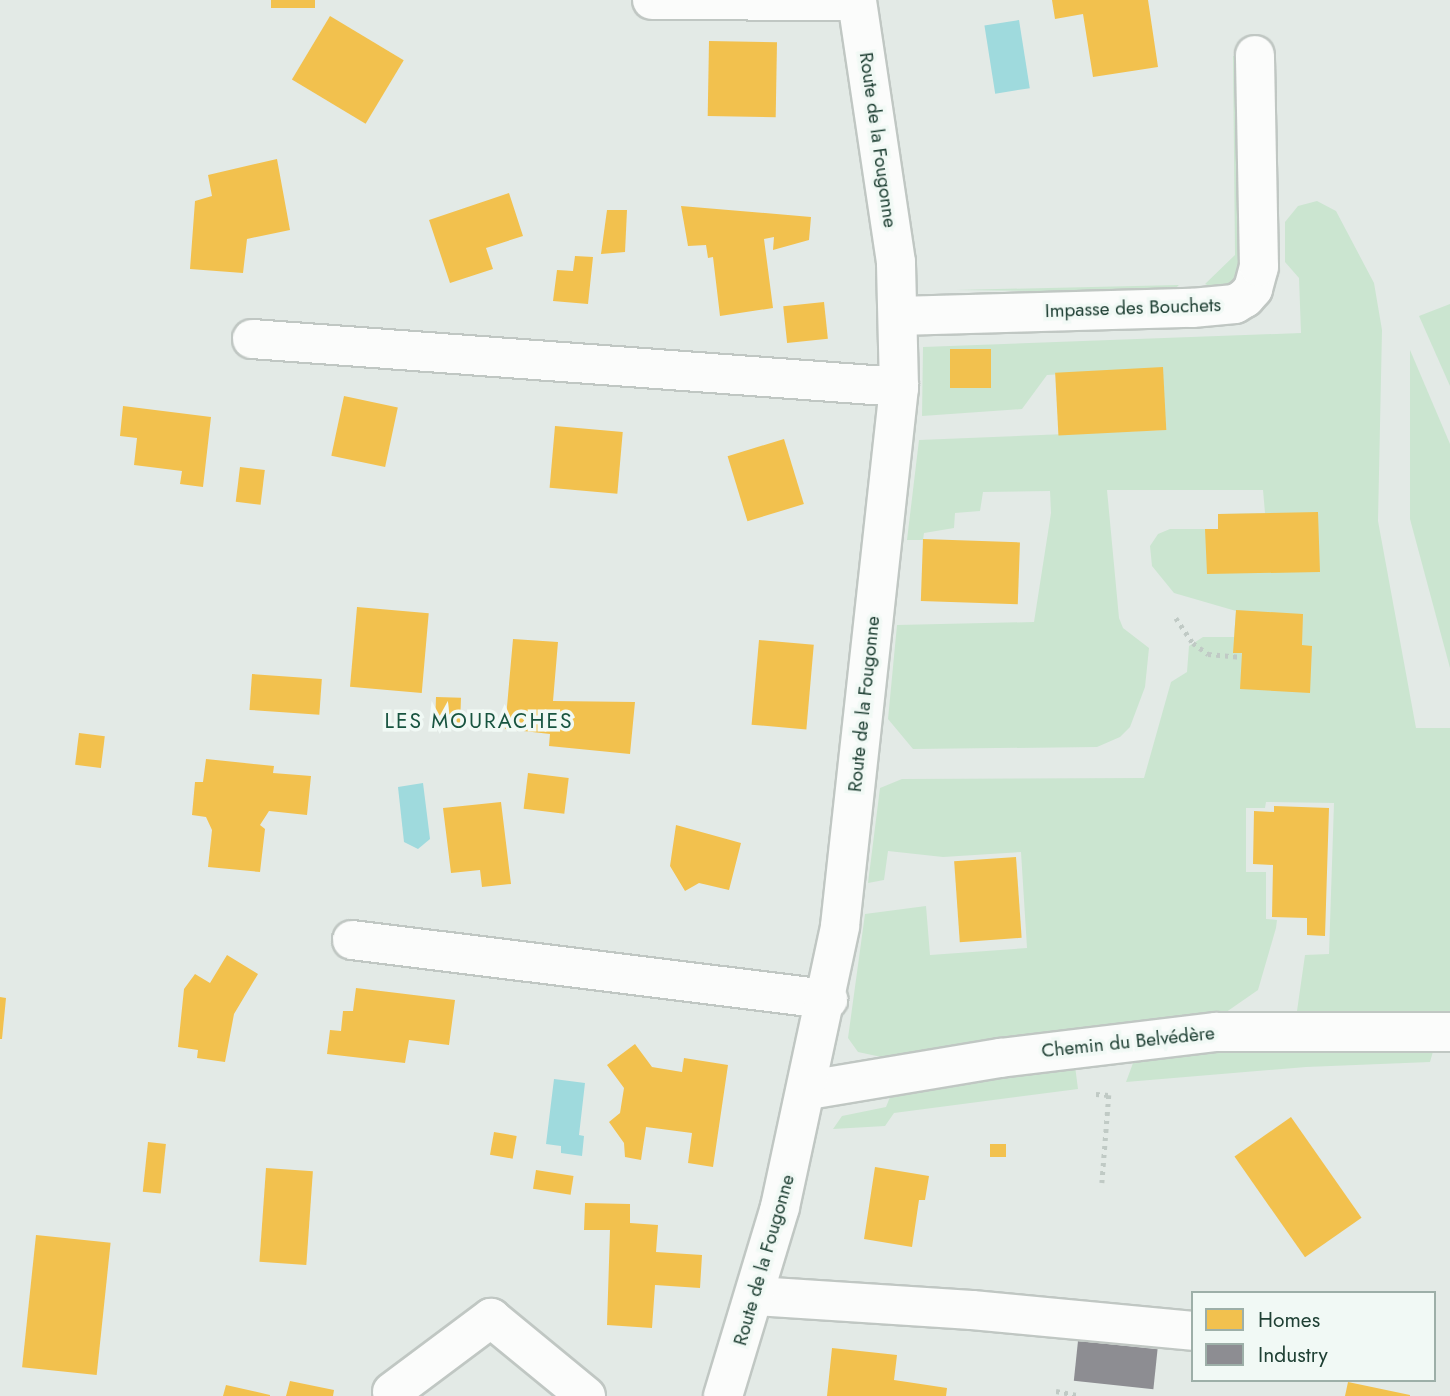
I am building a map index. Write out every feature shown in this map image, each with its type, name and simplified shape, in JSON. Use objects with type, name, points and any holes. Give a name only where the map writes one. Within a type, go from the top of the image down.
[{"type":"street","points":[[652,0],[857,0]]},
{"type":"street","name":"Route de la Fougonne","points":[[723,1396],[756,1296],[828,999],[840,926],[899,387],[897,262],[857,0]]},
{"type":"street","name":"Impasse des Bouchets","points":[[898,316],[1192,308],[1235,304],[1245,298],[1253,289],[1259,267],[1255,55]]},
{"type":"street","points":[[252,339],[899,387]]},
{"type":"street","points":[[352,940],[828,999]]},
{"type":"street","name":"Chemin du Belvédère","points":[[808,1090],[1000,1058],[1216,1032],[1450,1032]]},
{"type":"street","points":[[756,1296],[972,1310],[1191,1331]]},
{"type":"street","points":[[392,1392],[491,1318],[586,1396]]},
{"type":"path","points":[[1177,618],[1193,643],[1208,653],[1242,657]]},
{"type":"path","points":[[1096,1094],[1109,1095],[1102,1183]]},
{"type":"path","points":[[1056,1391],[1081,1396]]},
{"type":"green space","points":[[1244,55],[1244,254],[1233,280],[1218,290],[1205,284],[1235,255],[1233,56]]},
{"type":"green space","points":[[1317,201],[1336,211],[1374,283],[1382,330],[1378,521],[1416,728],[1450,728],[1450,1020],[1296,1018],[1305,955],[1329,954],[1334,803],[1266,802],[1265,808],[1246,808],[1246,872],[1266,872],[1266,919],[1277,920],[1276,928],[1258,990],[1219,1017],[886,1058],[858,1052],[848,1038],[865,914],[926,906],[930,955],[1027,948],[1021,852],[943,857],[888,851],[884,880],[868,883],[880,788],[902,779],[1144,778],[1171,682],[1187,672],[1189,646],[1203,637],[1234,637],[1236,611],[1174,593],[1152,566],[1150,546],[1158,534],[1170,529],[1218,529],[1218,514],[1265,513],[1263,490],[1107,490],[1119,618],[1123,628],[1149,648],[1145,687],[1130,727],[1120,737],[1097,747],[913,749],[888,719],[897,625],[1034,622],[1051,513],[1050,491],[983,492],[980,511],[955,513],[954,528],[924,533],[923,540],[907,540],[919,440],[1165,430],[1162,368],[1047,375],[1022,409],[922,416],[923,347],[1301,333],[1299,278],[1285,262],[1285,222],[1298,206]]},
{"type":"green space","points":[[1179,285],[1170,293],[956,290]]},
{"type":"green space","points":[[1450,304],[1450,386],[1419,316]]},
{"type":"green space","points":[[1410,350],[1450,444],[1450,668],[1410,519]]},
{"type":"green space","points":[[1282,1044],[1434,1048],[1430,1062],[1306,1067],[1126,1082],[1136,1055]]},
{"type":"green space","points":[[1075,1066],[1078,1089],[894,1113],[885,1126],[833,1129],[842,1116],[886,1107],[890,1097],[961,1076]]},
{"type":"water","points":[[1019,20],[1030,88],[995,94],[984,25]]},
{"type":"water","points":[[423,783],[430,839],[418,849],[404,842],[398,787]]},
{"type":"water","points":[[554,1079],[585,1083],[579,1135],[584,1136],[582,1156],[561,1153],[561,1146],[546,1144]]},
{"type":"building: Homes","points":[[271,0],[315,0],[315,8],[271,8]]},
{"type":"building: Homes","points":[[1052,0],[1148,0],[1158,67],[1093,77],[1083,14],[1055,19]]},
{"type":"building: Homes","points":[[330,16],[404,60],[366,124],[292,79]]},
{"type":"building: Homes","points":[[709,41],[777,42],[776,117],[708,116]]},
{"type":"building: Homes","points":[[277,159],[290,230],[247,239],[243,273],[190,269],[195,201],[212,196],[208,175]]},
{"type":"building: Homes","points":[[509,193],[523,236],[486,248],[493,269],[450,283],[429,220]]},
{"type":"building: Homes","points":[[681,206],[811,217],[809,240],[773,250],[774,237],[764,239],[773,308],[720,316],[713,257],[708,258],[706,245],[688,246]]},
{"type":"building: Homes","points":[[607,210],[627,210],[625,252],[601,254]]},
{"type":"building: Homes","points":[[575,256],[593,257],[588,304],[553,301],[557,270],[573,271]]},
{"type":"building: Homes","points":[[824,302],[828,339],[787,343],[783,306]]},
{"type":"building: Homes","points":[[950,349],[991,349],[991,388],[950,388]]},
{"type":"building: Homes","points":[[1163,367],[1166,430],[1058,436],[1055,373]]},
{"type":"building: Homes","points":[[344,396],[398,407],[385,467],[331,456]]},
{"type":"building: Homes","points":[[123,406],[211,417],[203,487],[180,484],[182,471],[134,465],[137,438],[120,436]]},
{"type":"building: Homes","points":[[555,426],[623,432],[617,494],[550,488]]},
{"type":"building: Homes","points":[[784,439],[804,504],[747,521],[728,456]]},
{"type":"building: Homes","points":[[240,467],[265,470],[261,505],[236,502]]},
{"type":"building: Homes","points":[[1318,512],[1320,572],[1207,574],[1205,529],[1218,529],[1218,514]]},
{"type":"building: Homes","points":[[923,539],[1020,542],[1018,604],[921,601]]},
{"type":"building: Homes","points":[[357,607],[429,613],[422,693],[350,687]]},
{"type":"building: Homes","points":[[1236,610],[1303,614],[1302,645],[1312,646],[1310,693],[1240,689],[1242,653],[1233,653]]},
{"type":"building: Homes","points":[[513,639],[558,642],[553,701],[635,702],[630,754],[549,746],[550,734],[505,729]]},
{"type":"building: Homes","points":[[759,640],[814,645],[806,729],[752,725]]},
{"type":"building: Homes","points":[[252,674],[322,679],[319,715],[249,710]]},
{"type":"building: Homes","points":[[436,697],[461,698],[460,723],[435,722]]},
{"type":"building: Homes","points":[[79,733],[105,736],[101,768],[75,765]]},
{"type":"building: Homes","points":[[206,759],[274,766],[273,773],[311,776],[307,815],[269,811],[260,825],[265,829],[260,872],[208,867],[212,830],[206,817],[192,815],[195,782],[203,782]]},
{"type":"building: Homes","points":[[528,773],[569,778],[564,814],[524,809]]},
{"type":"building: Homes","points":[[501,802],[511,884],[482,887],[480,870],[451,873],[443,808]]},
{"type":"building: Homes","points":[[1274,806],[1329,808],[1325,936],[1307,935],[1307,918],[1272,917],[1273,865],[1253,864],[1254,811],[1274,812]]},
{"type":"building: Homes","points":[[676,825],[741,843],[729,890],[699,883],[685,891],[670,866]]},
{"type":"building: Homes","points":[[1016,857],[1022,938],[960,942],[954,861]]},
{"type":"building: Homes","points":[[227,955],[258,974],[234,1014],[225,1062],[197,1058],[198,1050],[178,1047],[184,989],[195,974],[210,983]]},
{"type":"building: Homes","points":[[356,988],[455,1000],[449,1045],[409,1040],[405,1063],[327,1054],[330,1030],[341,1031],[343,1011],[353,1011]]},
{"type":"building: Homes","points":[[0,997],[6,998],[2,1039],[0,1039]]},
{"type":"building: Homes","points":[[635,1044],[652,1067],[682,1072],[684,1058],[728,1065],[713,1167],[688,1163],[692,1133],[646,1127],[641,1160],[625,1157],[624,1143],[609,1122],[620,1113],[624,1088],[607,1065]]},
{"type":"building: Homes","points":[[1291,1117],[1362,1218],[1305,1257],[1234,1157]]},
{"type":"building: Homes","points":[[494,1132],[517,1136],[513,1159],[490,1155]]},
{"type":"building: Homes","points":[[148,1142],[166,1144],[161,1194],[143,1192]]},
{"type":"building: Homes","points":[[990,1144],[1006,1144],[1006,1157],[990,1157]]},
{"type":"building: Homes","points":[[875,1167],[929,1176],[925,1200],[919,1200],[912,1247],[864,1239]]},
{"type":"building: Homes","points":[[266,1168],[313,1171],[306,1265],[259,1262]]},
{"type":"building: Homes","points":[[536,1170],[574,1176],[571,1195],[533,1189]]},
{"type":"building: Homes","points":[[585,1203],[630,1204],[630,1223],[658,1225],[656,1252],[702,1255],[700,1288],[655,1285],[652,1328],[607,1325],[610,1230],[584,1230]]},
{"type":"building: Homes","points":[[36,1235],[111,1243],[97,1375],[22,1367]]},
{"type":"building: Homes","points":[[832,1348],[897,1355],[894,1380],[947,1388],[946,1396],[827,1396]]},
{"type":"building: Homes","points":[[290,1381],[334,1390],[333,1396],[286,1396]]},
{"type":"building: Homes","points":[[1348,1382],[1410,1395],[1410,1396],[1345,1396]]},
{"type":"building: Homes","points":[[226,1385],[270,1395],[270,1396],[223,1396]]},
{"type":"building: Industry","points":[[1078,1341],[1158,1349],[1153,1389],[1074,1381]]},
{"type":"district","name":"LES MOURACHES","points":[[479,721]]}]
